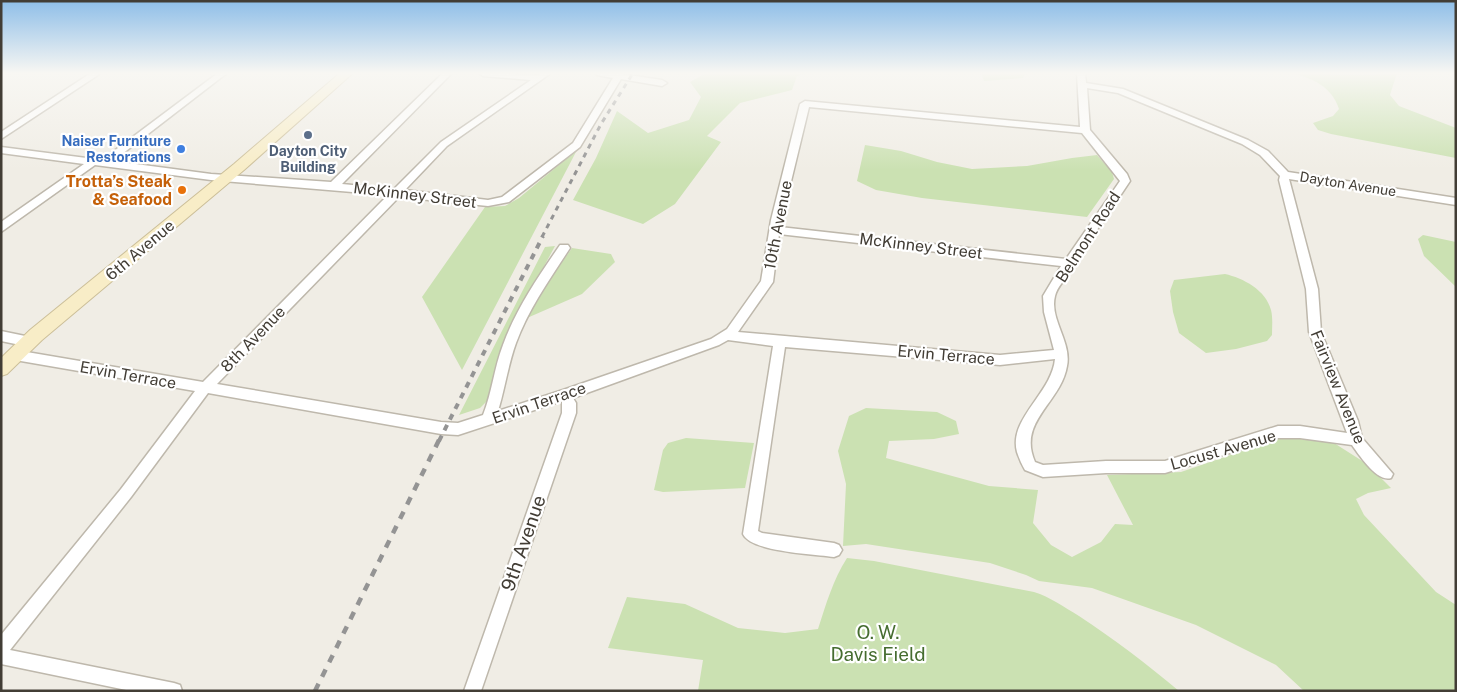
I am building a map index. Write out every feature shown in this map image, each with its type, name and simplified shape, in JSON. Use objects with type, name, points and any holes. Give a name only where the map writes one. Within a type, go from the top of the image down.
[{"type":"main road","name":"6th Avenue","points":[[1,369],[30,342],[310,105]]},
{"type":"street","points":[[1,136],[48,105]]},
{"type":"street","points":[[103,164],[180,105]]},
{"type":"street","points":[[334,186],[415,105]]},
{"type":"street","name":"8th Avenue","points":[[1,648],[126,493],[205,388],[444,144],[500,105]]},
{"type":"street","name":"McKinney Street","points":[[1,150],[226,178],[397,192],[488,204],[500,203],[577,145],[601,105]]},
{"type":"street","name":"10th Avenue","points":[[727,335],[766,282],[774,230],[805,105]]},
{"type":"street","name":"10th Avenue","points":[[819,105],[1085,130]]},
{"type":"street","points":[[1084,105],[1085,130]]},
{"type":"street","name":"Dayton Avenue","points":[[1155,105],[1239,139],[1264,153],[1285,175],[1456,202]]},
{"type":"street","name":"Belmont Road","points":[[1030,466],[1022,444],[1023,432],[1061,368],[1060,343],[1050,309],[1049,297],[1069,263],[1125,181],[1123,176],[1085,130]]},
{"type":"street","points":[[1,228],[92,162]]},
{"type":"street","name":"Fairview Avenue","points":[[1285,175],[1284,180],[1314,300],[1312,324],[1351,421],[1356,440],[1367,456],[1386,474]]},
{"type":"street","name":"McKinney Street","points":[[774,230],[1069,263]]},
{"type":"street","points":[[488,420],[504,361],[515,332],[542,280],[564,248]]},
{"type":"street","name":"Ervin Terrace","points":[[15,356],[441,428],[458,429],[565,395],[715,342],[727,335],[758,340],[1000,360],[1060,354]]},
{"type":"street","points":[[1,336],[30,342]]},
{"type":"street","points":[[780,341],[750,534],[760,540],[834,550]]},
{"type":"street","name":"9th Avenue","points":[[472,691],[569,413],[569,404],[565,395]]},
{"type":"street","name":"Locust Avenue","points":[[1030,466],[1043,471],[1106,467],[1165,467],[1278,432],[1300,432],[1356,440]]},
{"type":"street","points":[[1,656],[174,691]]},
{"type":"green space","points":[[697,105],[738,105],[707,136],[721,142],[675,204],[643,224],[573,200],[596,158],[617,111],[648,133],[689,120]]},
{"type":"green space","points":[[1338,105],[1398,105],[1456,128],[1456,158],[1318,130],[1313,123],[1333,116],[1339,109]]},
{"type":"green space","points":[[865,145],[901,151],[937,162],[972,169],[1027,166],[1097,155],[1112,172],[1114,179],[1087,217],[922,198],[876,190],[857,181]]},
{"type":"green space","points":[[577,150],[462,370],[422,297],[485,207],[505,206],[519,198]]},
{"type":"green space","points":[[1423,235],[1456,242],[1456,287],[1424,256],[1418,239]]},
{"type":"green space","points":[[555,246],[511,328],[495,369],[489,399],[480,408],[459,415],[545,247]]},
{"type":"green space","points":[[572,248],[611,254],[615,262],[582,294],[527,318],[541,292]]},
{"type":"green space","points":[[1225,274],[1239,278],[1253,286],[1264,296],[1272,313],[1272,335],[1267,341],[1236,349],[1206,353],[1179,333],[1170,291],[1174,280]]},
{"type":"green space","points":[[866,408],[937,412],[956,421],[959,434],[934,439],[889,441],[886,458],[989,486],[1038,490],[1033,523],[1051,545],[1072,557],[1101,542],[1115,524],[1133,525],[1107,475],[1181,472],[1283,437],[1334,443],[1367,464],[1391,488],[1368,493],[1356,499],[1364,515],[1436,592],[1456,605],[1456,691],[1304,691],[1276,665],[1196,625],[1092,588],[1039,581],[990,563],[866,544],[843,546],[846,484],[838,451],[849,416]]},
{"type":"green space","points":[[686,438],[754,443],[745,488],[663,492],[654,490],[663,450],[668,443]]},
{"type":"green space","name":"O. W. Davis Field","points":[[847,558],[874,561],[1040,594],[1079,616],[1105,634],[1143,661],[1179,691],[698,691],[703,660],[608,648],[627,597],[685,604],[738,628],[785,633],[818,629],[827,601]]},
{"type":"railway","points":[[542,237],[613,105]]},
{"type":"railway","points":[[439,441],[543,236]]},
{"type":"railway","points":[[315,691],[439,440]]},
{"type":"place","name":"Dayton City Building","points":[[308,135]]},
{"type":"place","name":"Naiser Furniture Restorations","points":[[181,149]]},
{"type":"place","name":"Trotta’s Steak & Seafood","points":[[182,190]]}]
